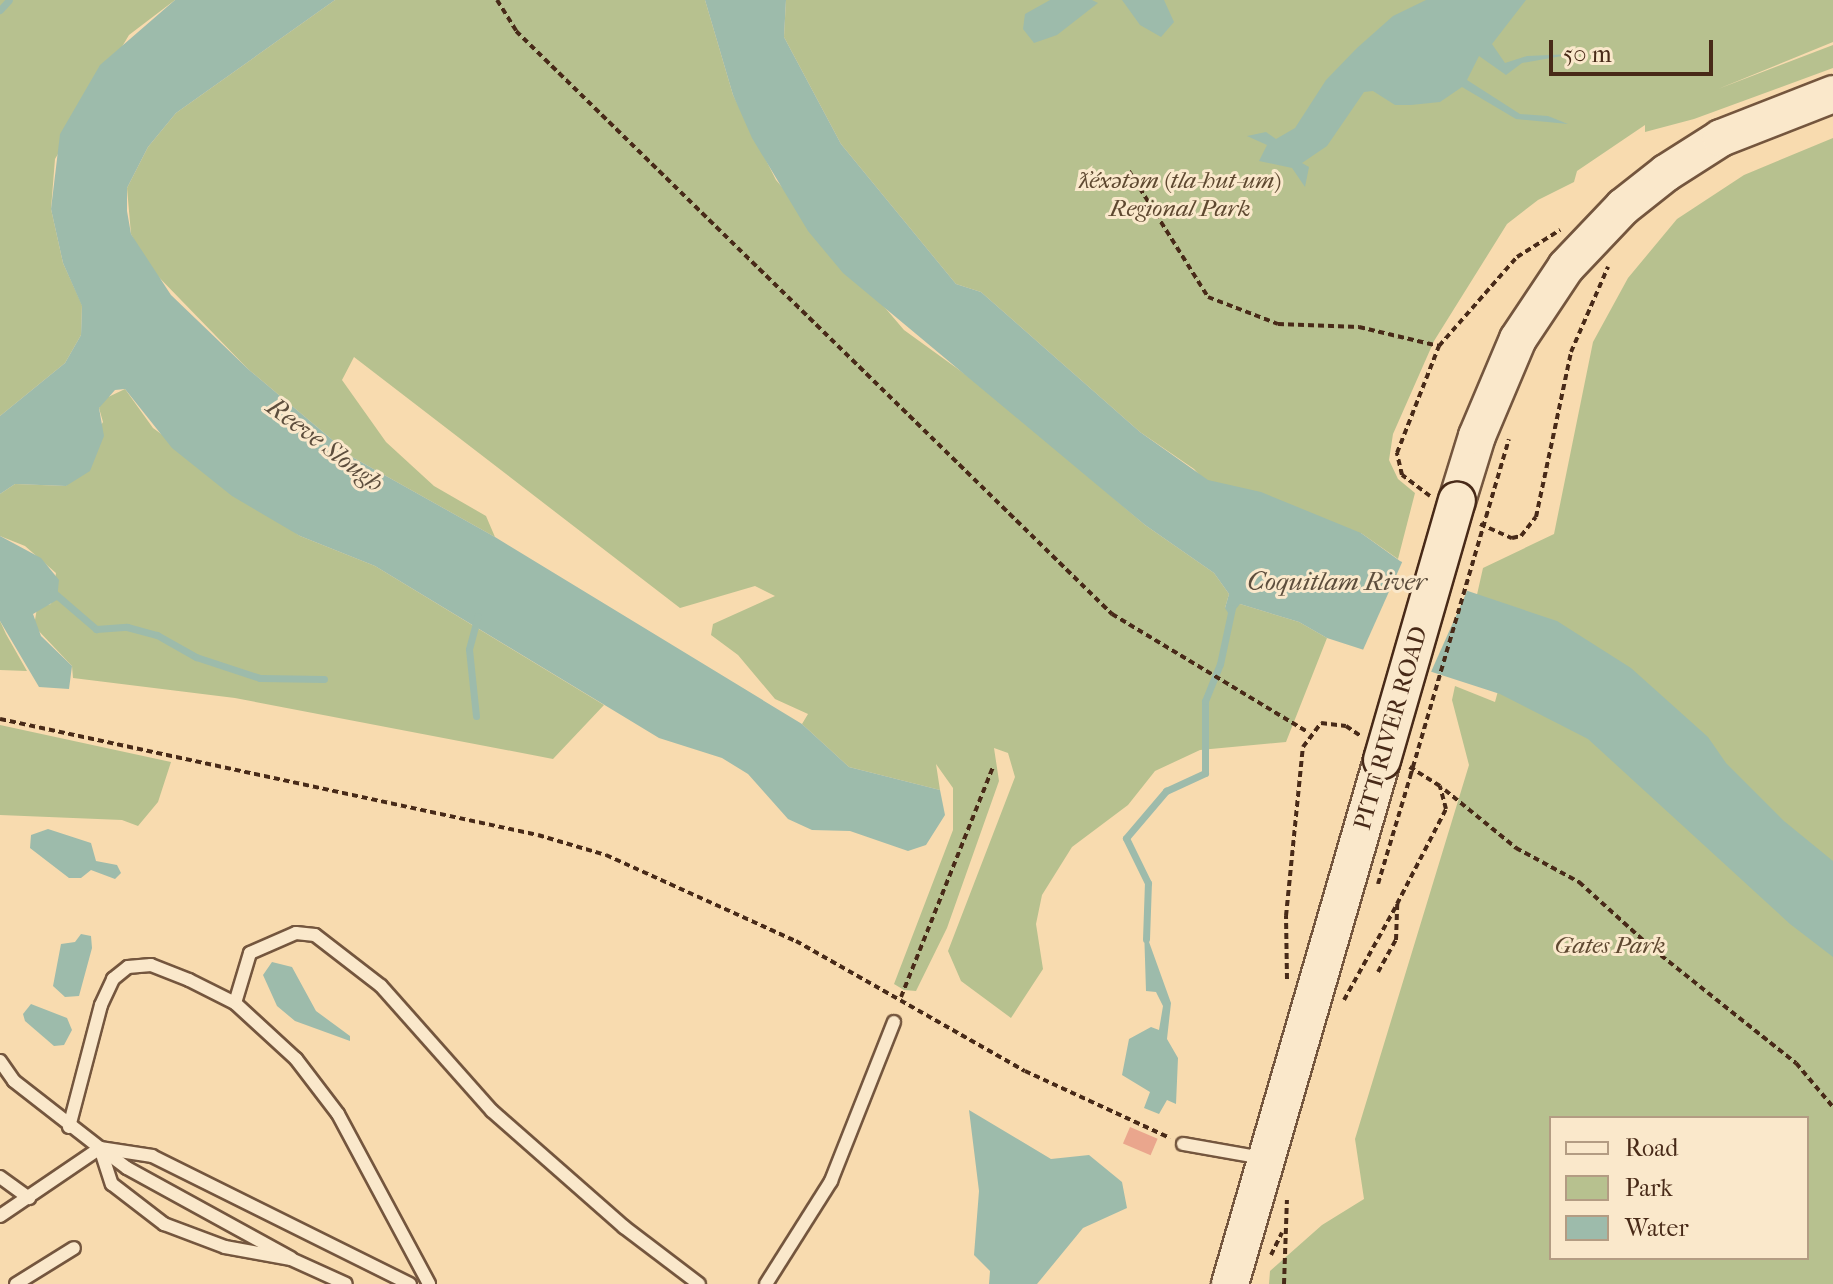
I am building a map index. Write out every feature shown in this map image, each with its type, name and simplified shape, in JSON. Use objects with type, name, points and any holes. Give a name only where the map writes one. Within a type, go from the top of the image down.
[{"type":"main road","name":"PITT RIVER ROAD","points":[[1230,1284],[1267,1159],[1396,769],[1472,509],[1477,436],[1518,339],[1566,267],[1623,207],[1677,166],[1769,116],[1833,94]]},
{"type":"lane","points":[[235,1003],[250,953],[296,933],[315,935],[381,986],[492,1111],[624,1227],[699,1284]]},
{"type":"lane","points":[[69,1127],[101,1005],[113,979],[128,967],[151,965],[235,1003],[296,1059],[338,1114],[429,1284]]},
{"type":"lane","points":[[766,1284],[831,1181],[894,1022]]},
{"type":"lane","points":[[0,1061],[14,1081],[69,1127],[127,1168],[291,1259],[346,1284]]},
{"type":"lane","points":[[1183,1144],[1267,1159]]},
{"type":"lane","points":[[100,1148],[112,1184],[164,1224],[225,1247],[291,1259]]},
{"type":"lane","points":[[0,1216],[100,1148],[152,1156],[410,1284]]},
{"type":"lane","points":[[0,1177],[29,1198]]},
{"type":"lane","points":[[16,1284],[74,1248]]},
{"type":"path","points":[[497,0],[516,31],[1112,614],[1309,733]]},
{"type":"path","points":[[1129,171],[1208,297],[1278,324],[1359,327],[1439,346]]},
{"type":"path","points":[[1590,283],[1610,261]]},
{"type":"path","points":[[1396,769],[1472,509],[1514,427]]},
{"type":"path","points":[[0,719],[538,835],[606,855],[782,934],[901,997],[1025,1071],[1183,1144]]},
{"type":"path","points":[[901,997],[993,767]]},
{"type":"path","points":[[1440,786],[1516,848],[1579,882],[1653,949],[1796,1063],[1833,1107]]},
{"type":"path","points":[[1344,1000],[1397,904]]},
{"type":"path","points":[[1268,1263],[1282,1232],[1287,1195]]},
{"type":"path","points":[[1282,1232],[1288,1256],[1284,1284]]},
{"type":"green space","points":[[0,0],[175,0],[129,35],[55,159],[51,209],[63,263],[82,305],[81,335],[65,363],[0,416]]},
{"type":"green space","points":[[335,0],[705,0],[733,95],[776,180],[904,330],[991,393],[1145,525],[1214,573],[1229,594],[1225,608],[1240,604],[1299,622],[1327,638],[1286,742],[1200,750],[1155,771],[1128,805],[1072,847],[1042,895],[1036,924],[1043,969],[1011,1018],[961,981],[948,951],[1015,777],[1008,753],[994,748],[999,781],[947,928],[916,991],[904,990],[894,984],[953,830],[953,788],[936,764],[940,790],[849,767],[802,724],[808,714],[775,699],[738,655],[711,635],[713,624],[775,596],[755,586],[680,608],[354,357],[342,380],[386,442],[434,486],[486,516],[495,537],[354,458],[248,369],[147,265],[131,234],[127,188],[148,147],[176,113]]},
{"type":"green space","name":"ƛ̓éxətəm (tla-hut-um) Regional Park","points":[[786,0],[1833,0],[1833,42],[1718,89],[1833,45],[1833,68],[1694,119],[1645,132],[1645,125],[1577,171],[1574,182],[1538,200],[1507,224],[1434,341],[1393,434],[1389,460],[1398,479],[1415,493],[1398,559],[1361,533],[1311,595],[1194,469],[1140,432],[981,292],[956,284],[841,144],[784,37]]},
{"type":"green space","name":"Gates Park","points":[[1833,138],[1833,1284],[1269,1284],[1270,1271],[1322,1225],[1364,1199],[1355,1139],[1469,765],[1452,700],[1455,686],[1495,702],[1516,625],[1476,599],[1483,568],[1554,534],[1593,342],[1628,278],[1677,219],[1744,175]]},
{"type":"green space","points":[[125,389],[153,428],[300,536],[375,566],[604,705],[553,759],[235,698],[73,678],[72,666],[34,626],[37,608],[51,604],[56,573],[25,546],[0,536],[0,494],[15,484],[66,486],[103,422],[99,408],[104,399]]},
{"type":"green space","points":[[0,621],[6,634],[27,671],[0,670]]},
{"type":"green space","points":[[0,725],[171,762],[158,802],[138,826],[122,820],[0,815]]},
{"type":"water","name":"Reeve Slough","points":[[175,0],[335,0],[176,113],[148,147],[127,188],[127,211],[131,234],[171,295],[248,369],[354,458],[495,537],[802,724],[849,767],[940,790],[945,815],[926,845],[908,851],[850,831],[812,830],[788,819],[748,774],[722,758],[659,738],[375,566],[300,536],[232,496],[172,448],[125,389],[115,390],[99,408],[104,436],[90,471],[66,486],[15,484],[0,494],[0,416],[65,363],[81,335],[82,306],[63,263],[51,209],[60,134],[100,65]]},
{"type":"water","name":"Coquitlam River","points":[[705,0],[786,0],[784,37],[841,144],[956,284],[981,292],[1140,432],[1208,480],[1261,492],[1361,533],[1400,561],[1453,586],[1557,621],[1631,668],[1708,737],[1726,763],[1784,821],[1833,861],[1833,957],[1790,924],[1588,739],[1500,694],[1327,638],[1299,622],[1240,604],[1230,616],[1225,608],[1229,594],[1214,573],[1145,525],[843,273],[808,231],[752,138],[733,95]]},
{"type":"water","points":[[1050,0],[1092,0],[1098,3],[1057,35],[1034,43],[1023,29],[1025,14]]},
{"type":"water","points":[[1122,0],[1164,0],[1174,22],[1161,37],[1140,25]]},
{"type":"water","points":[[1426,0],[1526,0],[1492,44],[1505,63],[1527,56],[1573,54],[1522,63],[1506,75],[1479,56],[1467,80],[1520,114],[1548,116],[1568,124],[1516,119],[1462,87],[1440,102],[1411,105],[1395,105],[1373,91],[1364,92],[1327,146],[1302,163],[1309,167],[1305,187],[1292,168],[1259,161],[1267,145],[1247,136],[1266,132],[1276,139],[1295,128],[1326,80],[1357,48],[1393,16]]},
{"type":"water","points":[[0,536],[41,558],[59,580],[57,600],[33,614],[41,636],[72,666],[69,689],[39,687],[0,621]]},
{"type":"water","points":[[48,829],[91,843],[96,861],[117,865],[121,873],[115,879],[91,870],[81,878],[69,878],[30,848],[31,835]]},
{"type":"water","points":[[1144,928],[1171,1003],[1167,1039],[1178,1058],[1176,1104],[1167,1100],[1159,1114],[1144,1108],[1150,1092],[1122,1075],[1129,1039],[1151,1027],[1159,1030],[1163,1006],[1156,992],[1146,991]]},
{"type":"water","points":[[81,934],[91,936],[92,948],[79,996],[65,997],[53,986],[61,944],[75,942]]},
{"type":"water","points":[[272,962],[292,967],[316,1011],[350,1036],[350,1041],[295,1021],[277,1006],[263,975]]},
{"type":"water","points":[[31,1004],[67,1018],[72,1030],[64,1045],[54,1046],[25,1021],[23,1014]]},
{"type":"water","points":[[969,1110],[1051,1159],[1089,1155],[1122,1182],[1127,1208],[1083,1228],[1037,1284],[989,1284],[990,1271],[974,1255],[979,1191]]},
{"type":"pier","points":[[1404,558],[1469,587],[1427,681],[1362,652]]},
{"type":"building","points":[[1130,1127],[1158,1139],[1151,1155],[1123,1144]]},
{"type":"waterway","points":[[0,10],[9,0]]},
{"type":"waterway","points":[[53,592],[96,629],[127,627],[157,635],[196,657],[260,678],[324,679]]},
{"type":"waterway","points":[[1146,939],[1148,883],[1126,838],[1166,791],[1205,773],[1205,701],[1220,664],[1232,608]]},
{"type":"waterway","points":[[476,716],[469,649],[478,616]]}]
